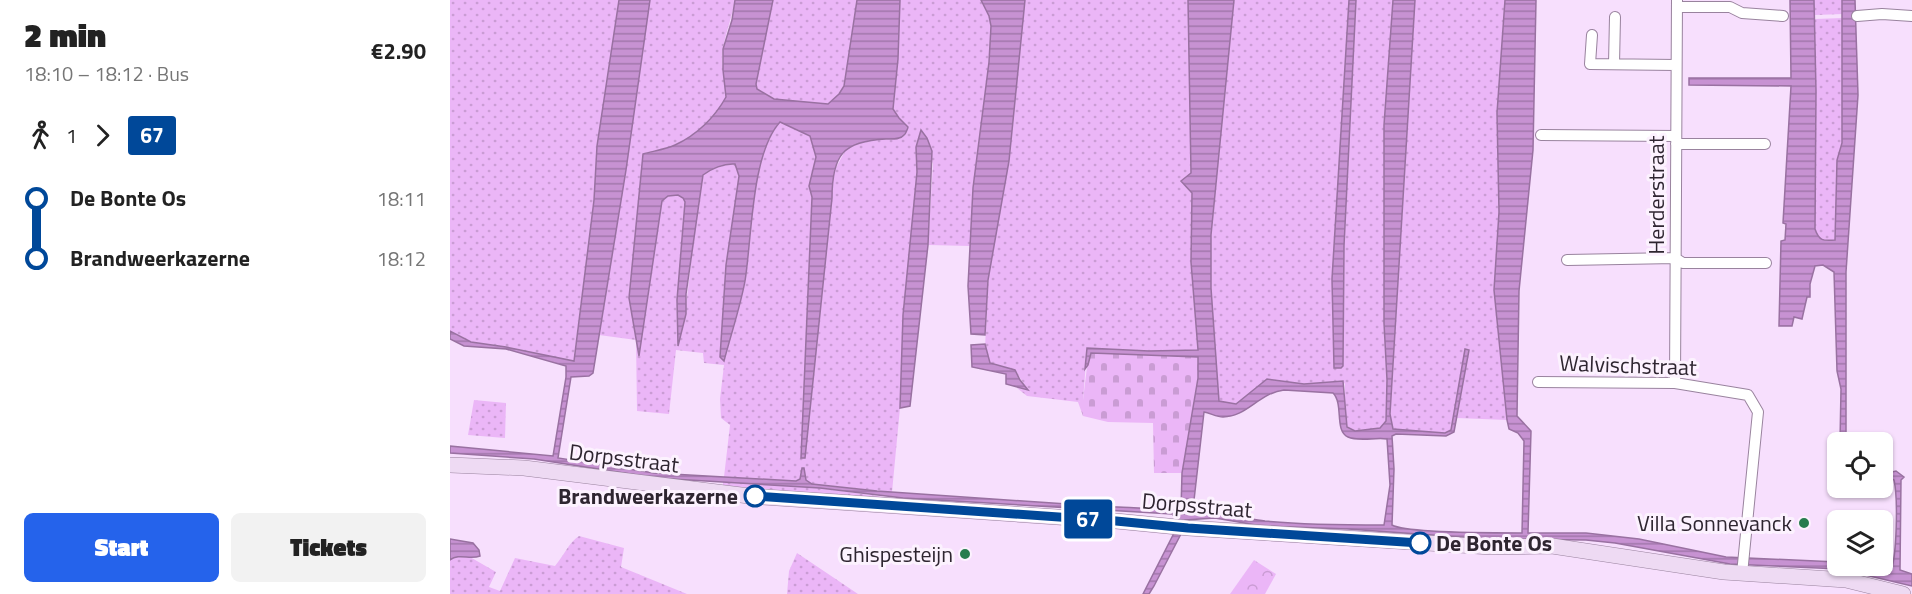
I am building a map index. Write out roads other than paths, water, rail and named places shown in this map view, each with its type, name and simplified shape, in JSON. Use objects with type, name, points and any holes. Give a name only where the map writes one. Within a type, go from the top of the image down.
[{"type":"street","points":[[1677,4],[1730,7],[1742,13],[1783,16]]},
{"type":"street","name":"Herderstraat","points":[[1675,382],[1677,4]]},
{"type":"street","points":[[1857,16],[1882,14],[1912,16]]},
{"type":"street","points":[[1614,16],[1614,64]]},
{"type":"street","points":[[1592,35],[1590,64],[1676,65]]},
{"type":"street","points":[[1540,135],[1765,144]]},
{"type":"street","points":[[1567,260],[1675,258],[1683,263],[1766,263]]},
{"type":"street","name":"Walvischstraat","points":[[1538,382],[1675,382],[1748,395],[1758,412],[1742,570]]},
{"type":"street","name":"Dorpsstraat","points":[[450,465],[524,468],[749,496],[1188,528],[1491,547],[1552,546],[1742,570],[1837,579],[1903,594]]},
{"type":"place","name":"Brandweerkazerne","points":[[755,496]]},
{"type":"place","name":"Villa Sonnevanck","points":[[1804,523]]},
{"type":"place","name":"De Bonte Os","points":[[1420,543]]},
{"type":"place","name":"Ghispesteijn","points":[[965,554]]}]
